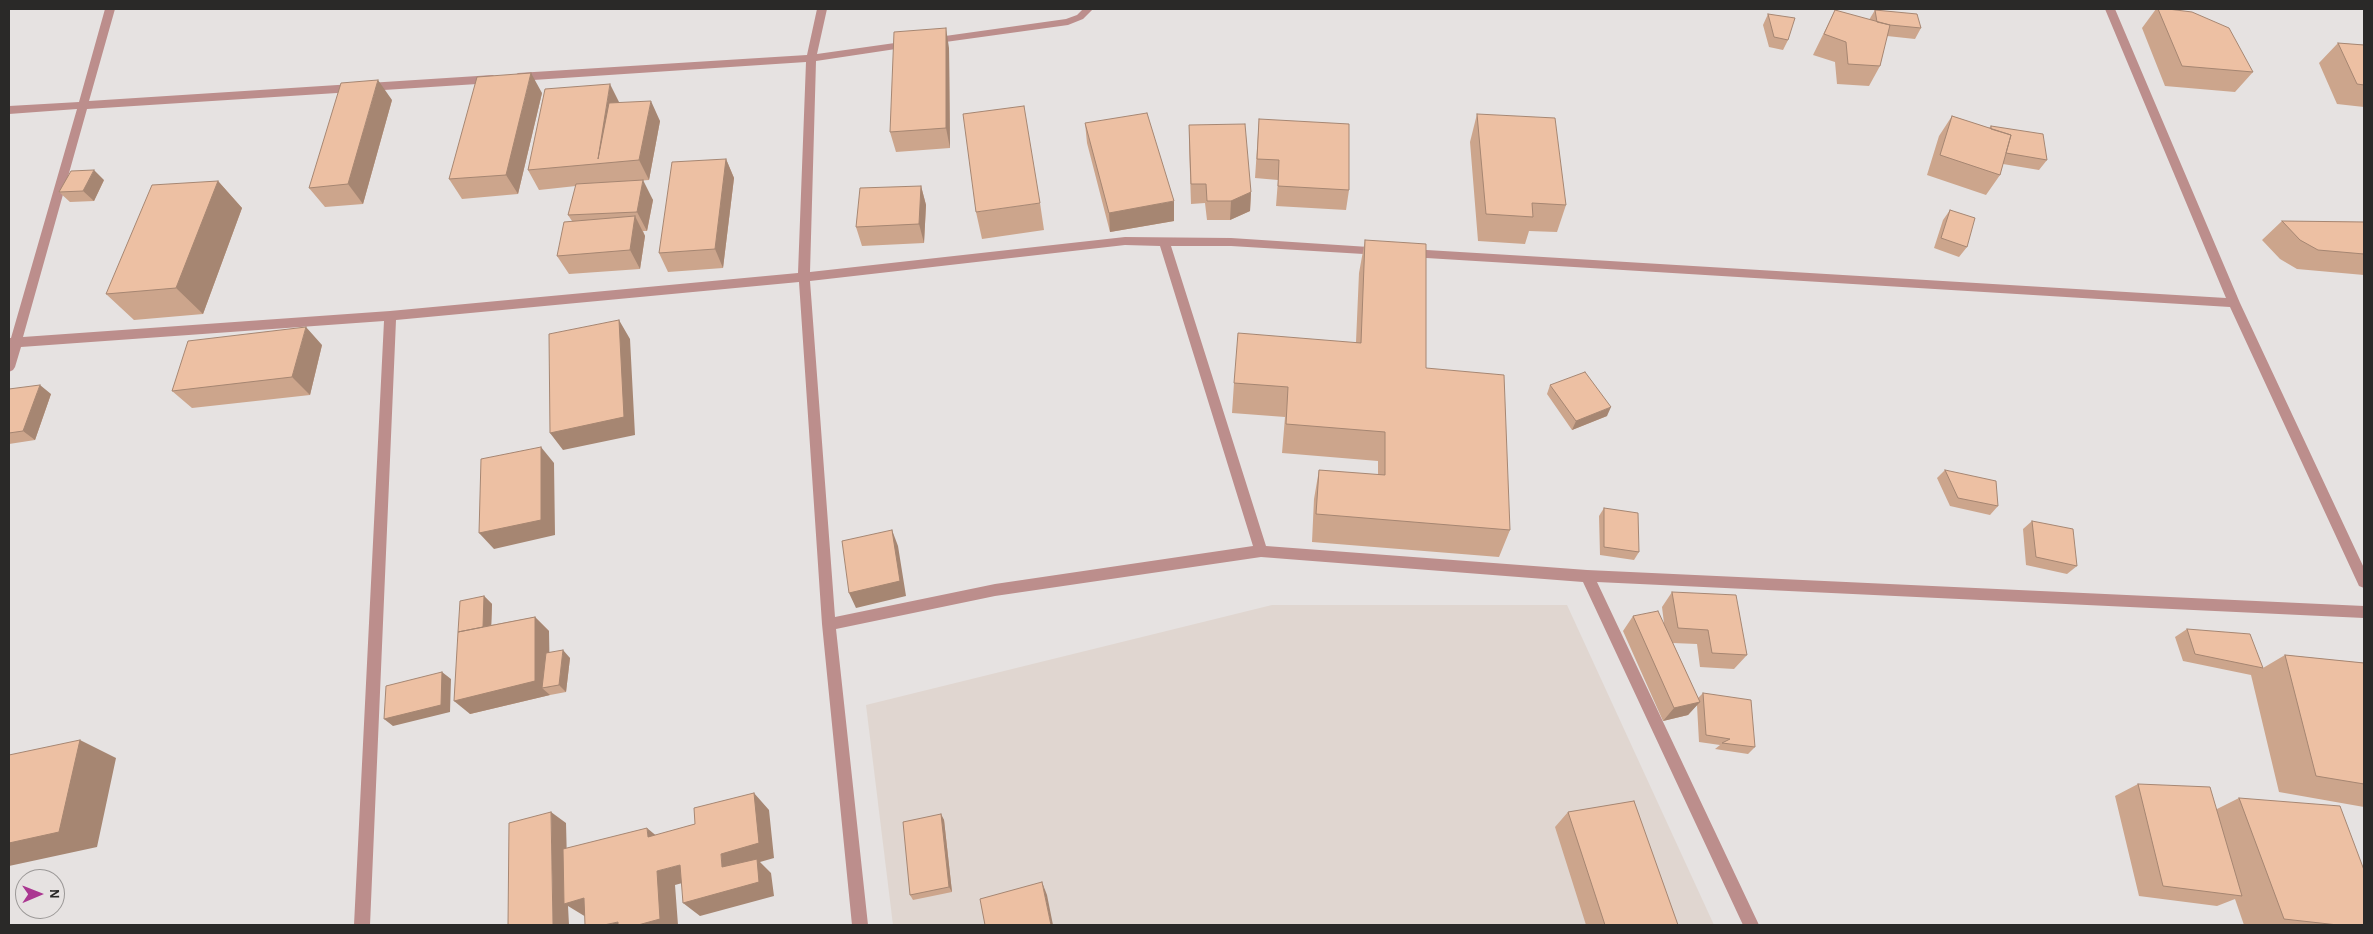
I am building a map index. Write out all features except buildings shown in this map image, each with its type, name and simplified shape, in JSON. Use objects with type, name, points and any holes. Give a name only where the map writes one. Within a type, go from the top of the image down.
[{"type":"street","points":[[9,367],[12,343],[110,9]]},
{"type":"street","points":[[822,9],[811,58],[804,277],[829,624],[860,925]]},
{"type":"street","points":[[9,110],[811,58],[1068,22],[1080,17],[1088,9]]},
{"type":"street","points":[[2110,9],[2234,303],[2364,582]]},
{"type":"street","points":[[12,343],[390,316],[804,277],[1076,246],[1164,240],[1395,252],[2234,303]]},
{"type":"street","points":[[1164,240],[1261,551]]},
{"type":"street","points":[[362,925],[390,316]]},
{"type":"street","points":[[829,624],[995,590],[1261,551],[1587,576],[2364,612]]},
{"type":"street","points":[[1587,576],[1751,925]]},
{"type":"shaded area","points":[[1272,605],[1567,605],[1714,925],[893,925],[866,705]]}]
